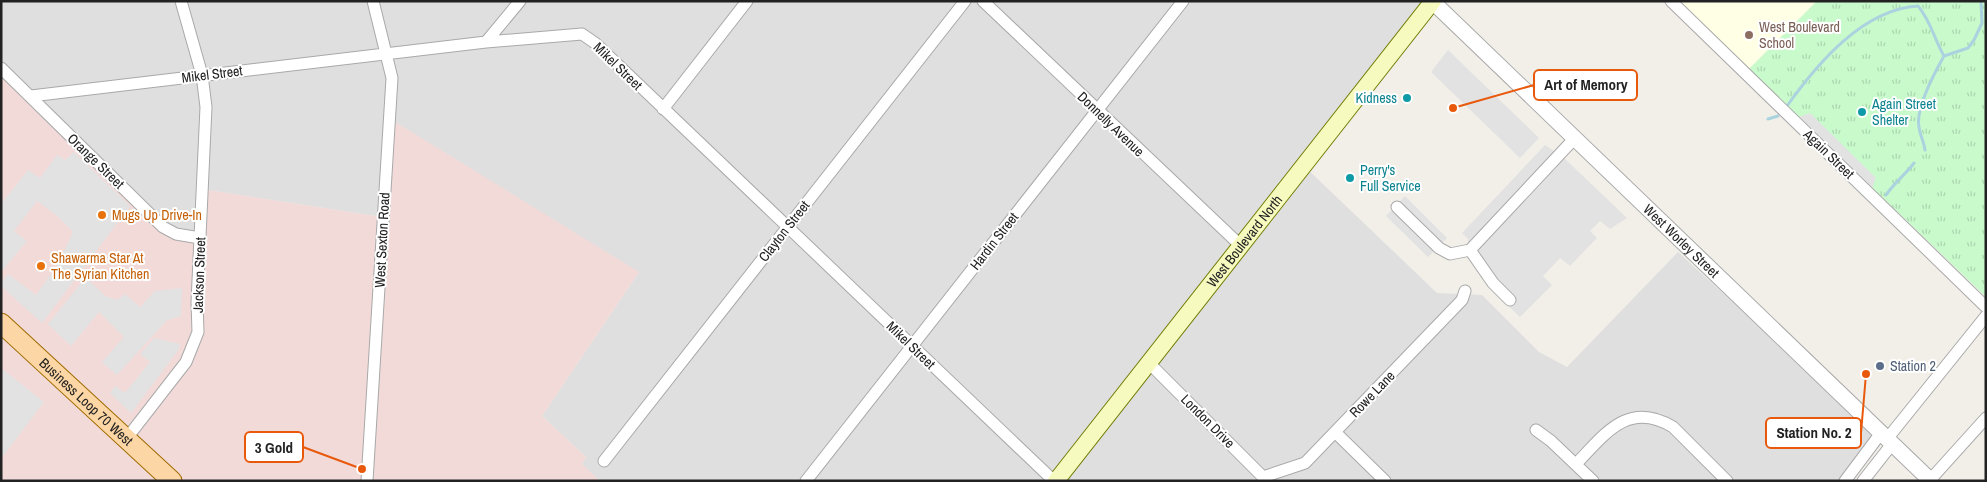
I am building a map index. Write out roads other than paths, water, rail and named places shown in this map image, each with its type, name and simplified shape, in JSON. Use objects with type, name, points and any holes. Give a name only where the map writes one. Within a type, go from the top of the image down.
[{"type":"main road","name":"West Boulevard North","points":[[1055,481],[1432,1]]},
{"type":"main road","name":"Business Loop 70 West","points":[[1,323],[172,481]]},
{"type":"street","name":"Jackson Street","points":[[127,438],[186,362],[198,332],[197,302],[206,107],[202,75],[182,1]]},
{"type":"street","name":"West Sexton Road","points":[[367,481],[392,78],[373,1]]},
{"type":"street","points":[[486,42],[520,1]]},
{"type":"street","points":[[663,109],[747,1]]},
{"type":"street","name":"Clayton Street","points":[[604,461],[965,1]]},
{"type":"street","name":"Donnelly Avenue","points":[[984,1],[1240,245]]},
{"type":"street","name":"Hardin Street","points":[[806,481],[1183,1]]},
{"type":"street","name":"West Worley Street","points":[[1432,1],[1930,480]]},
{"type":"street","name":"Again Street","points":[[1672,1],[1986,307]]},
{"type":"street","name":"Mikel Street","points":[[31,96],[486,42],[582,34],[595,43],[1055,481]]},
{"type":"street","name":"Orange Street","points":[[1,68],[163,226],[176,234],[200,238]]},
{"type":"street","points":[[1397,207],[1439,248],[1450,254],[1470,250],[1574,139]]},
{"type":"street","points":[[1470,250],[1493,284],[1510,300]]},
{"type":"street","name":"Rowe Lane","points":[[1264,479],[1305,463],[1462,300],[1465,291]]},
{"type":"street","points":[[1844,481],[1887,439],[1986,316]]},
{"type":"street","name":"London Drive","points":[[1149,362],[1264,479]]},
{"type":"street","points":[[1576,464],[1618,423],[1634,418],[1650,418],[1664,422],[1673,428],[1727,481]]},
{"type":"street","points":[[1930,480],[1986,418]]},
{"type":"street","points":[[1536,430],[1551,440],[1593,481]]},
{"type":"street","points":[[1335,432],[1385,481]]},
{"type":"street","points":[[1863,481],[1887,439]]},
{"type":"waterway","points":[[1925,150],[1919,119],[1923,100],[1944,56],[1968,48],[1974,40],[1982,23],[1981,1]]},
{"type":"waterway","points":[[1787,106],[1812,73],[1843,41],[1860,28],[1898,9],[1918,6],[1926,18],[1944,56]]},
{"type":"waterway","points":[[1768,119],[1778,116]]},
{"type":"waterway","points":[[1886,195],[1914,163]]},
{"type":"place","name":"West Boulevard School","points":[[1749,35]]},
{"type":"place","name":"Kidness","points":[[1407,98]]},
{"type":"place","name":"Art of Memory","points":[[1453,108]]},
{"type":"place","name":"Again Street Shelter","points":[[1862,112]]},
{"type":"place","name":"Perry's Full Service","points":[[1350,178]]},
{"type":"place","name":"Mugs Up Drive-In","points":[[102,215]]},
{"type":"place","name":"Shawarma Star At The Syrian Kitchen","points":[[41,266]]},
{"type":"place","name":"Station 2","points":[[1880,366]]},
{"type":"place","name":"Station No. 2","points":[[1866,374]]},
{"type":"place","name":"3 Gold","points":[[362,469]]}]
